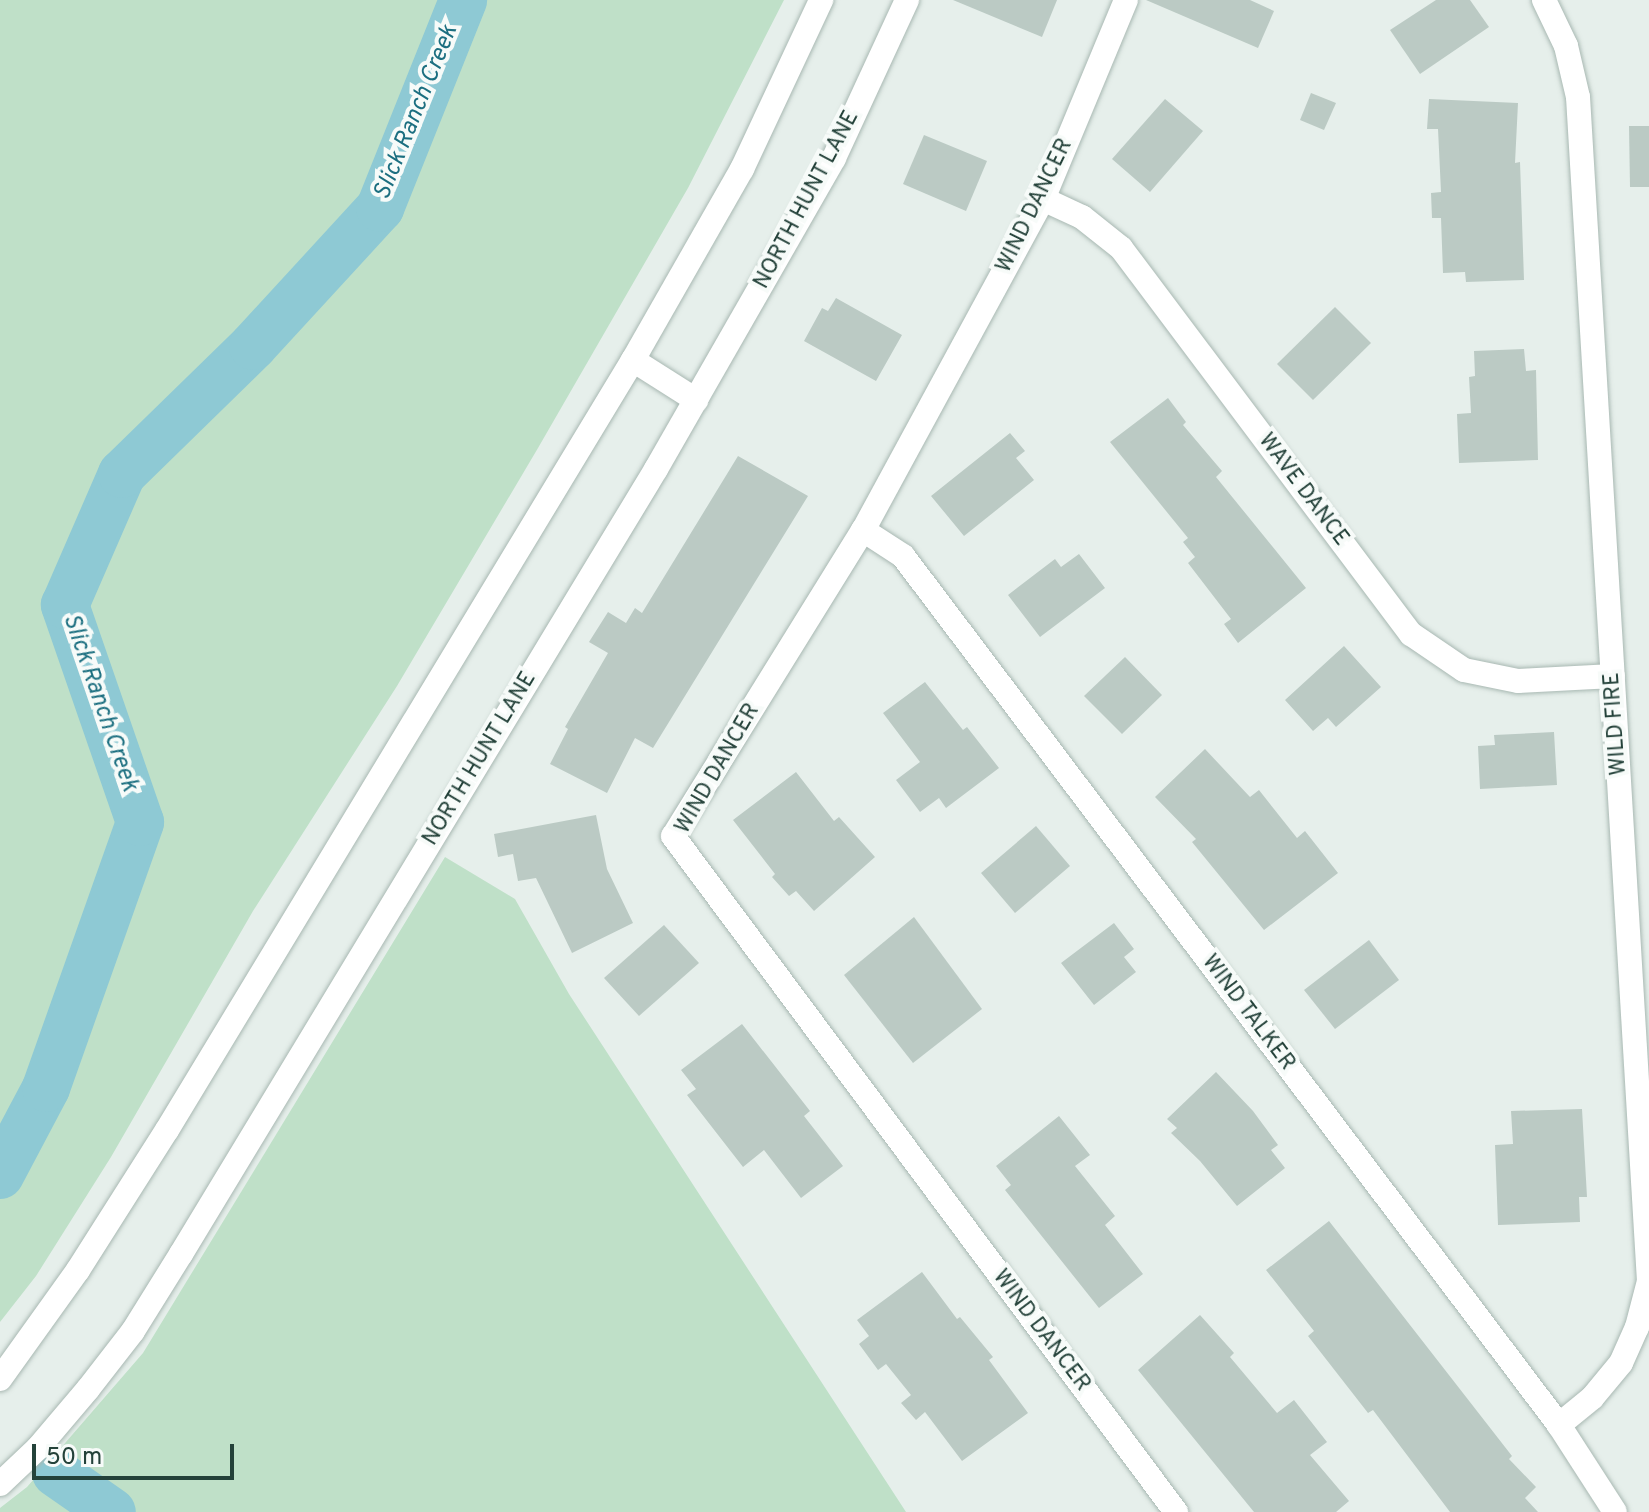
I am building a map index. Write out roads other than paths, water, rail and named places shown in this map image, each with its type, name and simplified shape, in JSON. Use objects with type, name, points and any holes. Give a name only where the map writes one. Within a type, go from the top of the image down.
[{"type":"street","points":[[0,1379],[71,1280],[167,1130],[633,360],[742,169],[821,0]]},
{"type":"street","name":"NORTH HUNT LANE","points":[[0,1484],[38,1448],[133,1331],[696,400],[834,158],[907,0]]},
{"type":"street","name":"WIND DANCER","points":[[1126,0],[1043,199],[863,530],[673,836],[1176,1512]]},
{"type":"street","name":"WILD FIRE","points":[[1544,0],[1566,46],[1578,97],[1649,1281],[1637,1327],[1621,1363],[1592,1398],[1559,1425]]},
{"type":"street","name":"WAVE DANCE","points":[[1043,199],[1082,217],[1121,248],[1411,634],[1464,670],[1478,673],[1518,681],[1613,676]]},
{"type":"street","points":[[633,360],[696,400]]},
{"type":"street","name":"WIND TALKER","points":[[863,530],[903,556],[1559,1425],[1615,1512]]},
{"type":"waterway","name":"Slick Ranch Creek","points":[[0,1175],[46,1088],[140,822],[65,605],[122,474],[253,346],[380,208],[463,0]]},
{"type":"waterway","name":"Slick Ranch Creek","points":[[56,1473],[112,1512]]}]
